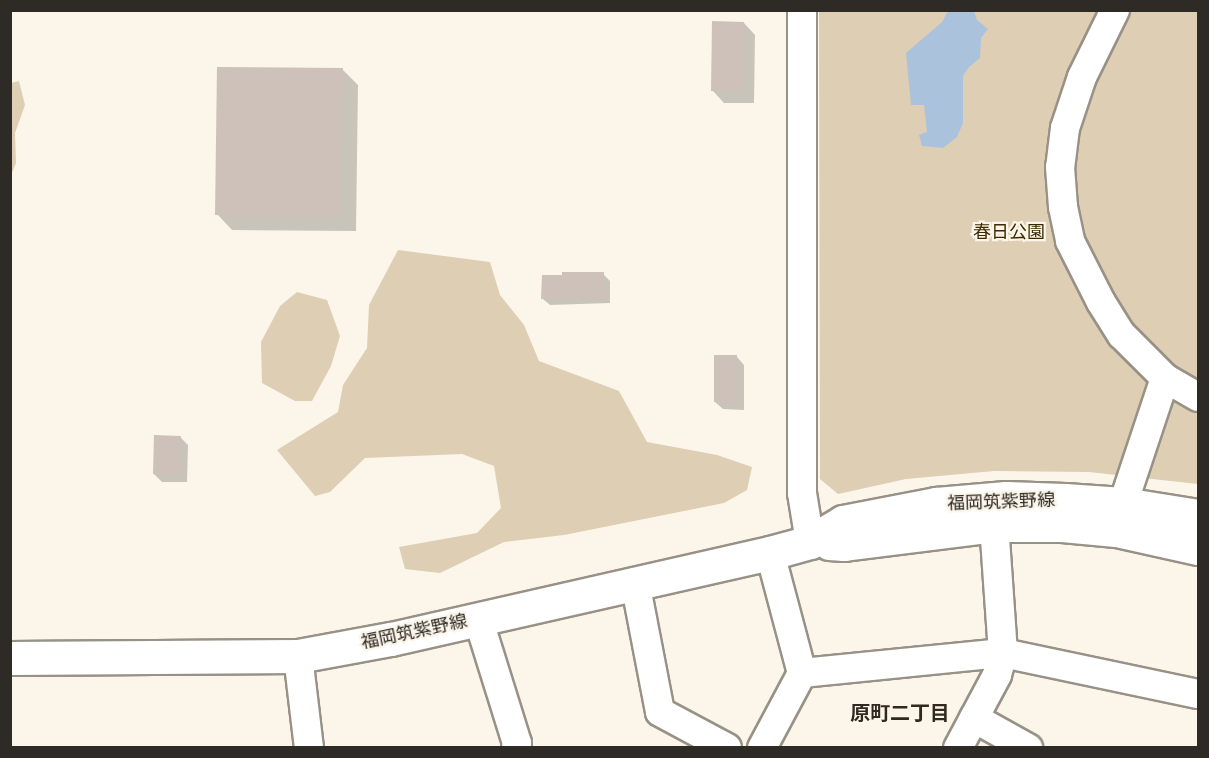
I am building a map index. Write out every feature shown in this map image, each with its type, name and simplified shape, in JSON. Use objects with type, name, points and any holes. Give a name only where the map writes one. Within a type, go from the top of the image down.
[{"type":"main road","name":"福岡筑紫野線","points":[[10,658],[298,656],[392,639],[770,553],[810,542],[843,522],[936,504],[1006,498],[1123,504],[1198,516]]},
{"type":"main road","name":"福岡筑紫野線","points":[[810,542],[844,544],[994,525],[1062,525],[1116,530],[1198,548]]},
{"type":"street","points":[[802,10],[802,494],[810,542]]},
{"type":"street","points":[[1115,10],[1082,77],[1065,128],[1060,166],[1063,207],[1070,242],[1101,302],[1122,335],[1165,378],[1198,397]]},
{"type":"street","points":[[1123,504],[1165,378]]},
{"type":"street","points":[[958,747],[997,675],[1003,653],[994,525]]},
{"type":"street","points":[[762,747],[802,673],[770,553]]},
{"type":"street","points":[[635,582],[660,712],[727,747]]},
{"type":"street","points":[[478,618],[517,743],[516,747]]},
{"type":"street","points":[[802,673],[1003,653],[1198,694]]},
{"type":"street","points":[[298,656],[309,747]]},
{"type":"street","points":[[974,718],[1028,747]]},
{"type":"green space","name":"春日公園","points":[[819,11],[1198,11],[1198,484],[1089,472],[994,471],[906,479],[838,494],[820,479]]},
{"type":"green space","points":[[19,81],[25,105],[15,133],[16,163],[11,175],[11,83]]},
{"type":"green space","points":[[398,250],[490,262],[500,295],[524,325],[539,361],[619,391],[647,442],[717,455],[752,467],[747,490],[724,503],[564,535],[504,542],[440,573],[405,569],[399,547],[477,533],[501,508],[494,466],[462,454],[365,458],[330,492],[315,496],[277,450],[338,412],[343,385],[367,348],[369,305]]},
{"type":"green space","points":[[297,292],[327,300],[340,336],[331,366],[312,401],[295,401],[262,383],[261,342],[280,306]]},
{"type":"water","points":[[948,11],[974,11],[977,20],[988,29],[981,38],[980,58],[969,67],[963,76],[963,123],[957,137],[943,148],[922,146],[919,135],[927,132],[924,105],[911,105],[906,53],[942,22]]},
{"type":"building","points":[[712,21],[744,22],[743,92],[711,91]]},
{"type":"building","points":[[217,67],[343,68],[341,216],[215,215]]},
{"type":"building","points":[[562,272],[604,272],[604,297],[541,299],[542,275],[562,275]]},
{"type":"building","points":[[714,355],[737,355],[736,403],[714,402]]},
{"type":"building","points":[[154,435],[181,436],[180,475],[153,474]]},
{"type":"district","name":"原町二丁目","points":[[900,712]]}]
